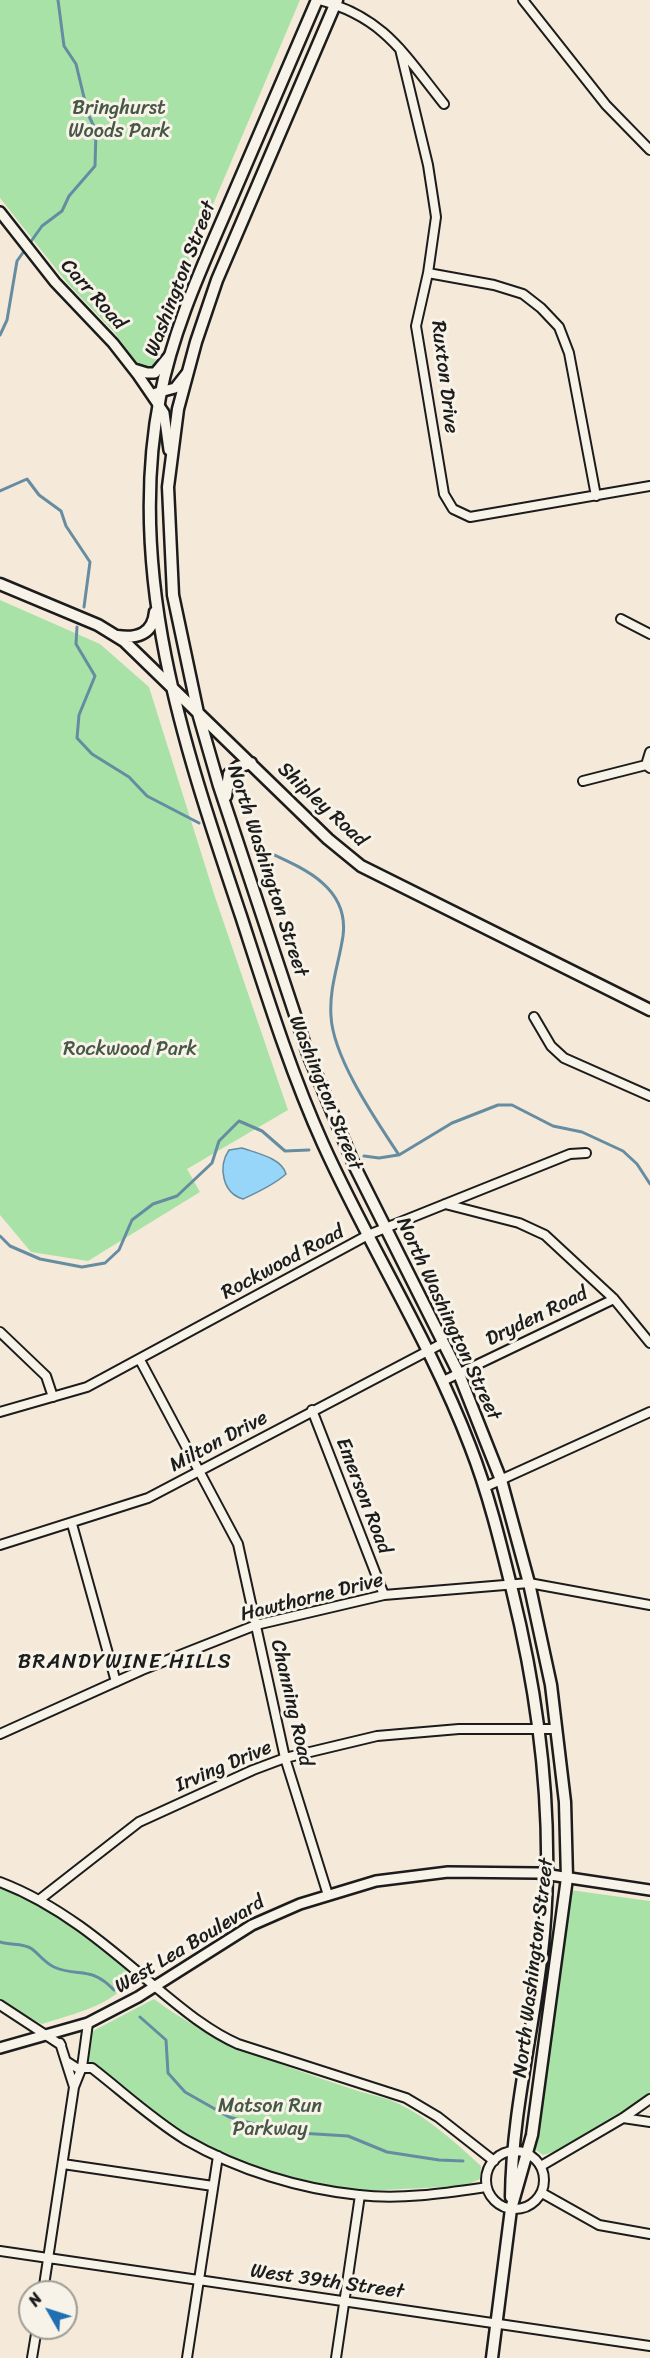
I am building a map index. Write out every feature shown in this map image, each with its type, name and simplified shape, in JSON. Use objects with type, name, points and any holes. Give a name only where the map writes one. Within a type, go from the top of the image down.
[{"type":"main road","name":"Washington Street","points":[[318,0],[198,278],[170,354],[158,405],[150,508],[151,574],[171,686],[217,840],[284,1048],[324,1146],[368,1235]]},
{"type":"main road","name":"Washington Street","points":[[198,713],[173,595],[168,487],[178,409],[218,280],[336,2]]},
{"type":"main road","name":"Shipley Road","points":[[0,584],[117,635],[328,839],[362,866],[650,1010]]},
{"type":"main road","points":[[117,635],[135,637],[145,633],[152,625],[156,609]]},
{"type":"main road","name":"North Washington Street","points":[[198,713],[240,851],[308,1054],[344,1141],[459,1374],[501,1480],[529,1583],[557,1729],[565,1802],[567,1878],[527,2154],[511,2209]]},
{"type":"main road","points":[[228,812],[225,787],[227,777],[238,767],[251,763]]},
{"type":"main road","name":"North Washington Street","points":[[368,1235],[443,1382],[485,1487],[511,1586],[540,1729],[544,1769],[546,1874],[544,1934],[512,2152],[511,2209],[492,2358]]},
{"type":"street","points":[[318,0],[336,2],[381,28],[444,104]]},
{"type":"street","points":[[523,0],[606,105],[650,150]]},
{"type":"street","name":"Ruxton Drive","points":[[400,49],[428,165],[436,216],[428,273],[416,326],[444,494],[453,509],[470,517],[650,486]]},
{"type":"street","name":"Carr Road","points":[[0,212],[55,282],[113,343],[158,405],[167,425],[169,437],[168,487]]},
{"type":"street","points":[[428,273],[494,285],[523,294],[541,308],[559,327],[569,353],[596,496]]},
{"type":"street","points":[[132,368],[147,374],[155,373],[170,354]]},
{"type":"street","points":[[148,390],[161,393],[175,388],[188,371]]},
{"type":"street","points":[[621,619],[650,634]]},
{"type":"street","points":[[584,781],[648,766],[650,752]]},
{"type":"street","points":[[534,1017],[550,1046],[564,1058],[650,1096]]},
{"type":"street","name":"Rockwood Road","points":[[0,1412],[87,1387],[368,1235],[570,1154],[586,1153]]},
{"type":"street","points":[[445,1204],[519,1223],[546,1235],[614,1299],[650,1343]]},
{"type":"street","name":"Dryden Road","points":[[443,1382],[614,1299]]},
{"type":"street","points":[[0,1332],[46,1376],[53,1397]]},
{"type":"street","name":"Milton Drive","points":[[0,1545],[148,1498],[443,1343]]},
{"type":"street","name":"Channing Road","points":[[140,1360],[238,1544],[285,1758],[328,1895]]},
{"type":"street","name":"Emerson Road","points":[[312,1410],[384,1595]]},
{"type":"street","points":[[485,1487],[650,1412]]},
{"type":"street","points":[[72,1524],[116,1682]]},
{"type":"street","name":"Hawthorne Drive","points":[[0,1734],[116,1682],[256,1625],[384,1595],[529,1583],[650,1605]]},
{"type":"street","name":"Irving Drive","points":[[39,1900],[139,1822],[253,1770],[285,1758],[377,1736],[459,1730],[557,1729]]},
{"type":"street","name":"West Lea Boulevard","points":[[0,2048],[88,2023],[155,1986],[252,1925],[328,1895],[396,1877],[482,1871],[546,1874],[650,1890]]},
{"type":"street","points":[[0,1882],[39,1900],[82,1926],[206,2027],[229,2040],[405,2098],[438,2116],[494,2161]]},
{"type":"street","points":[[0,2005],[51,2035],[61,2045],[74,2087]]},
{"type":"street","points":[[45,2280],[74,2087],[82,2067],[88,2023]]},
{"type":"street","points":[[66,2061],[77,2068],[92,2068],[167,2127],[218,2156],[274,2178],[360,2195],[439,2193],[487,2187]]},
{"type":"street","points":[[541,2166],[623,2118],[650,2099]]},
{"type":"street","points":[[623,2118],[650,2122]]},
{"type":"street","points":[[512,2152],[527,2154],[541,2166],[544,2179],[542,2193],[529,2206],[511,2209],[496,2202],[487,2187],[487,2173],[494,2161],[512,2152]]},
{"type":"street","points":[[187,2358],[218,2156]]},
{"type":"street","points":[[63,2164],[213,2186]]},
{"type":"street","points":[[542,2193],[599,2225],[650,2234]]},
{"type":"street","points":[[336,2358],[360,2195]]},
{"type":"street","name":"West 39th Street","points":[[0,2251],[650,2346]]},
{"type":"street","points":[[33,2358],[35,2340]]},
{"type":"green space","name":"Bringhurst Woods Park","points":[[0,0],[300,0],[172,301],[154,366],[148,368],[137,363],[114,332],[68,284],[0,198]]},
{"type":"green space","name":"Rockwood Park","points":[[0,600],[100,644],[149,687],[215,897],[288,1110],[187,1169],[200,1192],[88,1261],[31,1252],[0,1215]]},
{"type":"green space","points":[[0,1882],[39,1900],[136,1970],[129,1982],[108,2000],[42,2024],[0,2005]]},
{"type":"green space","points":[[570,1890],[650,1901],[650,2093],[586,2137],[572,2145],[543,2155],[533,2148]]},
{"type":"green space","name":"Matson Run Parkway","points":[[154,1999],[176,2015],[248,2051],[409,2109],[441,2131],[481,2166],[480,2179],[465,2186],[361,2191],[296,2182],[256,2172],[194,2144],[92,2068],[87,2057],[91,2032]]},
{"type":"water","points":[[242,1148],[274,1160],[284,1168],[286,1174],[271,1185],[243,1199],[236,1196],[226,1185],[223,1171],[229,1150]]},
{"type":"waterway","points":[[0,335],[7,320],[17,261],[42,226],[62,211],[69,196],[95,166],[96,131],[88,114],[76,64],[64,46],[58,0]]},
{"type":"waterway","points":[[0,491],[27,479],[39,495],[61,511],[66,526],[90,562],[84,607]]},
{"type":"waterway","points":[[77,627],[76,644],[95,676],[79,715],[77,738],[92,754],[129,777],[147,796],[199,823]]},
{"type":"waterway","points":[[255,846],[286,860],[316,878],[329,889],[338,902],[343,917],[343,936],[331,995],[334,1033],[339,1051],[357,1088],[399,1155],[452,1123],[498,1105],[512,1105],[553,1126],[582,1132],[623,1151],[637,1164],[650,1184]]},
{"type":"waterway","points":[[0,1236],[10,1246],[40,1259],[82,1267],[105,1263],[119,1250],[132,1220],[153,1204],[177,1196],[212,1163],[219,1141],[239,1121],[262,1131],[285,1151],[309,1150]]},
{"type":"waterway","points":[[364,1156],[379,1158],[398,1155]]},
{"type":"waterway","points":[[0,1942],[28,1947],[54,1967],[98,1977],[114,1990]]},
{"type":"waterway","points":[[140,2017],[166,2040],[168,2073],[185,2092],[229,2117],[283,2132],[348,2136],[387,2152],[439,2160],[463,2161]]},
{"type":"district","name":"BRANDYWINE HILLS","points":[[125,1663]]}]
